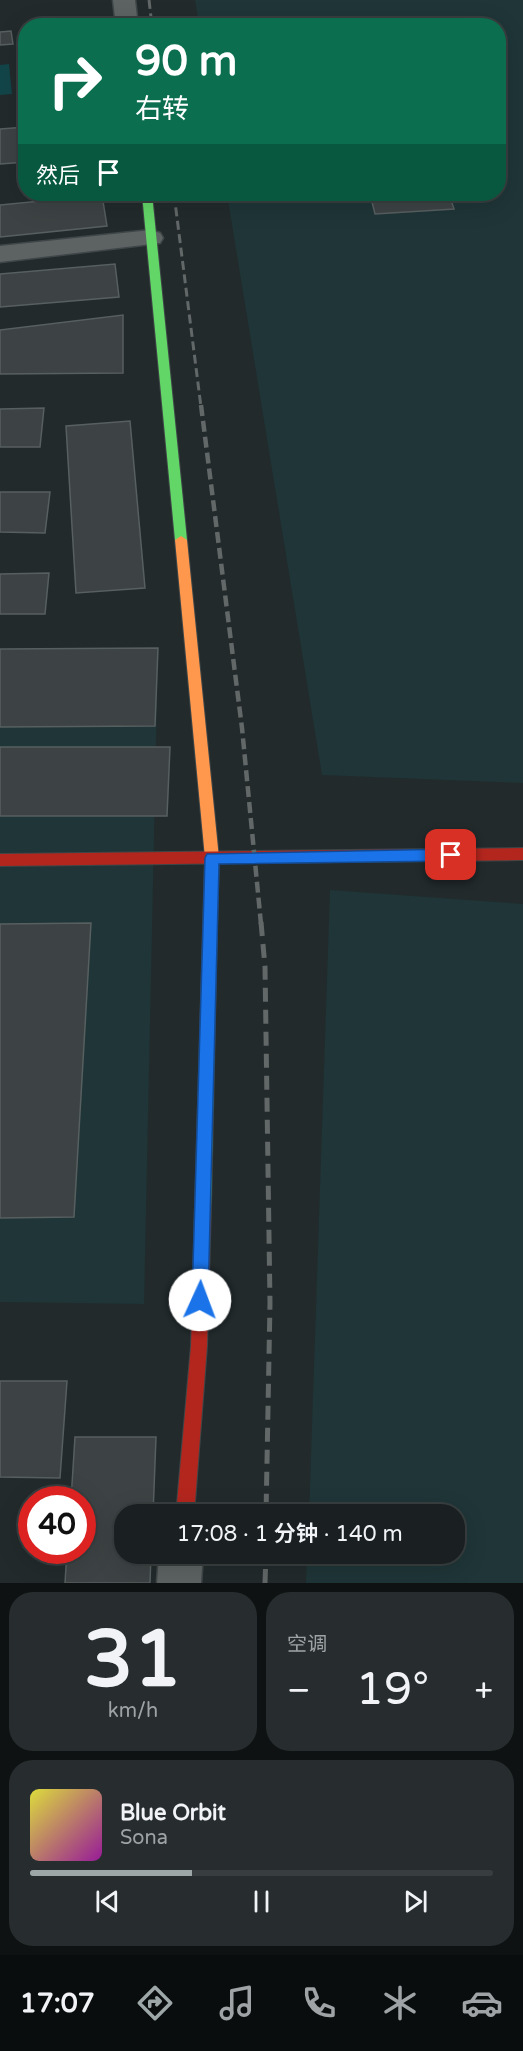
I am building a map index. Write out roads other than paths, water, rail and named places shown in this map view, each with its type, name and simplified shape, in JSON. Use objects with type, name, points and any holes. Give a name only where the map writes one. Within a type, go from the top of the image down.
[{"type":"street","points":[[124,0],[126,18]]},
{"type":"street","points":[[148,201],[212,858],[199,1346],[186,1504]]},
{"type":"street","points":[[0,254],[151,238]]},
{"type":"street","points":[[0,860],[523,854]]},
{"type":"street","points":[[179,1583],[180,1564]]},
{"type":"railway","points":[[149,0],[151,18]]},
{"type":"railway","points":[[175,201],[201,407]]},
{"type":"railway","points":[[201,405],[242,728],[261,924]]},
{"type":"railway","points":[[261,922],[265,967],[270,1303],[266,1504]]},
{"type":"railway","points":[[265,1583],[266,1564]]}]
